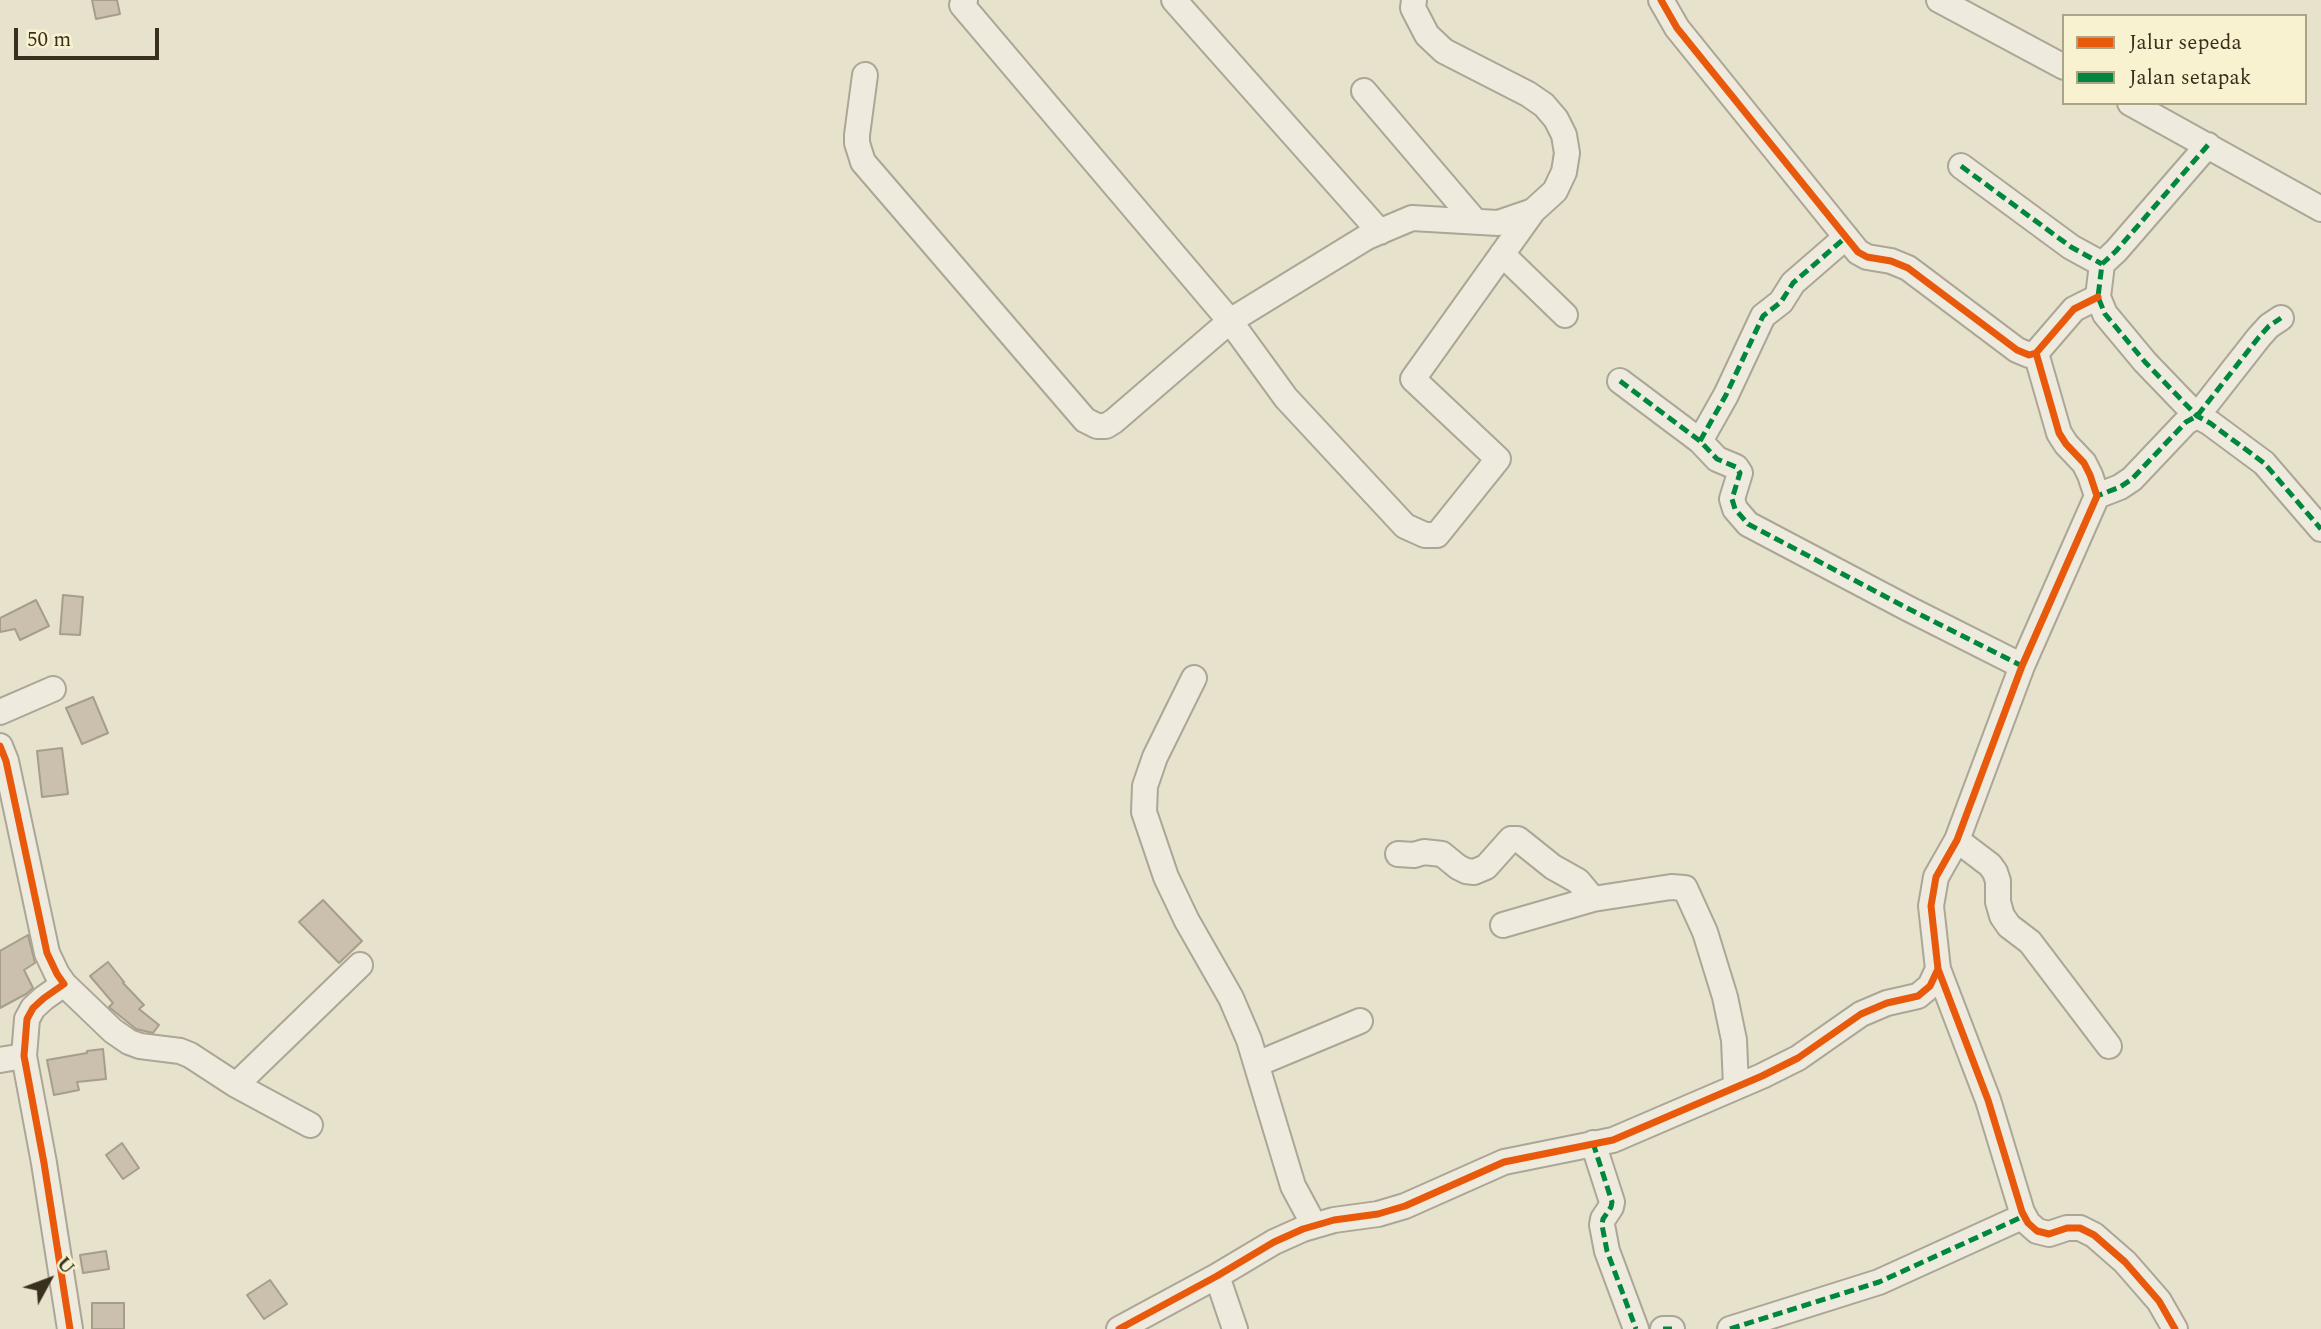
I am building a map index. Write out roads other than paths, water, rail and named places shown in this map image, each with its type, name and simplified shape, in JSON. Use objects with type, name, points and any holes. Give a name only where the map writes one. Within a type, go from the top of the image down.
[{"type":"street","points":[[965,0],[962,5],[1230,321],[1286,398],[1405,526],[1425,535],[1437,535],[1498,459],[1413,379],[1533,211],[1555,191],[1564,172],[1567,153],[1564,135],[1556,119],[1544,105],[1444,51],[1427,36],[1413,8],[1414,0]]},
{"type":"street","points":[[1174,0],[1380,232]]},
{"type":"street","points":[[1661,0],[1677,28],[1858,252],[1908,268],[2017,350],[2029,355],[2036,353],[2074,309],[2098,297]]},
{"type":"street","points":[[1939,0],[2062,66]]},
{"type":"street","points":[[865,75],[857,135],[863,162],[1085,419],[1097,426],[1106,426],[1114,421],[1230,321],[1380,232],[1412,218],[1498,223],[1533,211]]},
{"type":"street","points":[[1364,91],[1475,221]]},
{"type":"street","points":[[2134,105],[2321,209]]},
{"type":"street","points":[[2208,145],[2102,264],[2098,297],[2105,314],[2145,362],[2197,416],[2264,463],[2321,529]]},
{"type":"street","points":[[1961,166],[2071,247],[2102,264]]},
{"type":"street","points":[[1700,441],[1726,395],[1763,316],[1781,302],[1793,283],[1846,237]]},
{"type":"street","points":[[1502,254],[1564,315]]},
{"type":"street","points":[[2097,496],[2132,479],[2186,422],[2197,416],[2259,337],[2281,318]]},
{"type":"street","points":[[2036,353],[2059,433],[2084,463],[2091,475],[2097,496],[2022,666],[1957,840],[1936,877],[1931,906],[1938,969],[1988,1100],[2028,1223],[2037,1231],[2049,1234],[2067,1228],[2080,1228],[2094,1235],[2125,1262],[2159,1301],[2175,1329]]},
{"type":"street","points":[[1620,381],[1700,441],[1717,459],[1736,467],[1740,473],[1732,499],[1735,509],[1748,524],[2022,666]]},
{"type":"street","points":[[1194,678],[1155,757],[1145,786],[1144,812],[1166,877],[1231,998],[1249,1040],[1293,1186],[1314,1225]]},
{"type":"street","points":[[0,712],[53,689]]},
{"type":"street","points":[[0,746],[6,761],[47,953],[64,984],[113,1031],[129,1042],[180,1051],[202,1061],[236,1085],[310,1125]]},
{"type":"street","points":[[1398,854],[1442,854],[1458,867],[1474,872],[1486,867],[1511,839],[1518,839],[1553,867],[1578,881],[1593,899]]},
{"type":"street","points":[[1957,840],[1990,865],[1998,881],[1998,902],[2002,916],[2009,926],[2030,942],[2109,1046]]},
{"type":"street","points":[[1503,925],[1593,899],[1671,887],[1685,888],[1705,932],[1725,997],[1734,1040],[1736,1086]]},
{"type":"street","points":[[236,1085],[360,965]]},
{"type":"street","points":[[1119,1329],[1274,1242],[1314,1225],[1391,1210],[1504,1162],[1613,1140],[1785,1066],[1861,1014],[1887,1003],[1918,996],[1930,986],[1938,969]]},
{"type":"street","points":[[64,984],[33,1008],[12,1058],[44,1163],[70,1329]]},
{"type":"street","points":[[1257,1064],[1360,1021]]},
{"type":"street","points":[[1593,1143],[1612,1202],[1602,1225],[1607,1251],[1636,1329]]},
{"type":"street","points":[[1730,1329],[1879,1282],[2024,1216]]},
{"type":"street","points":[[1217,1276],[1235,1329]]},
{"type":"street","points":[[1663,1329],[1672,1329]]}]
